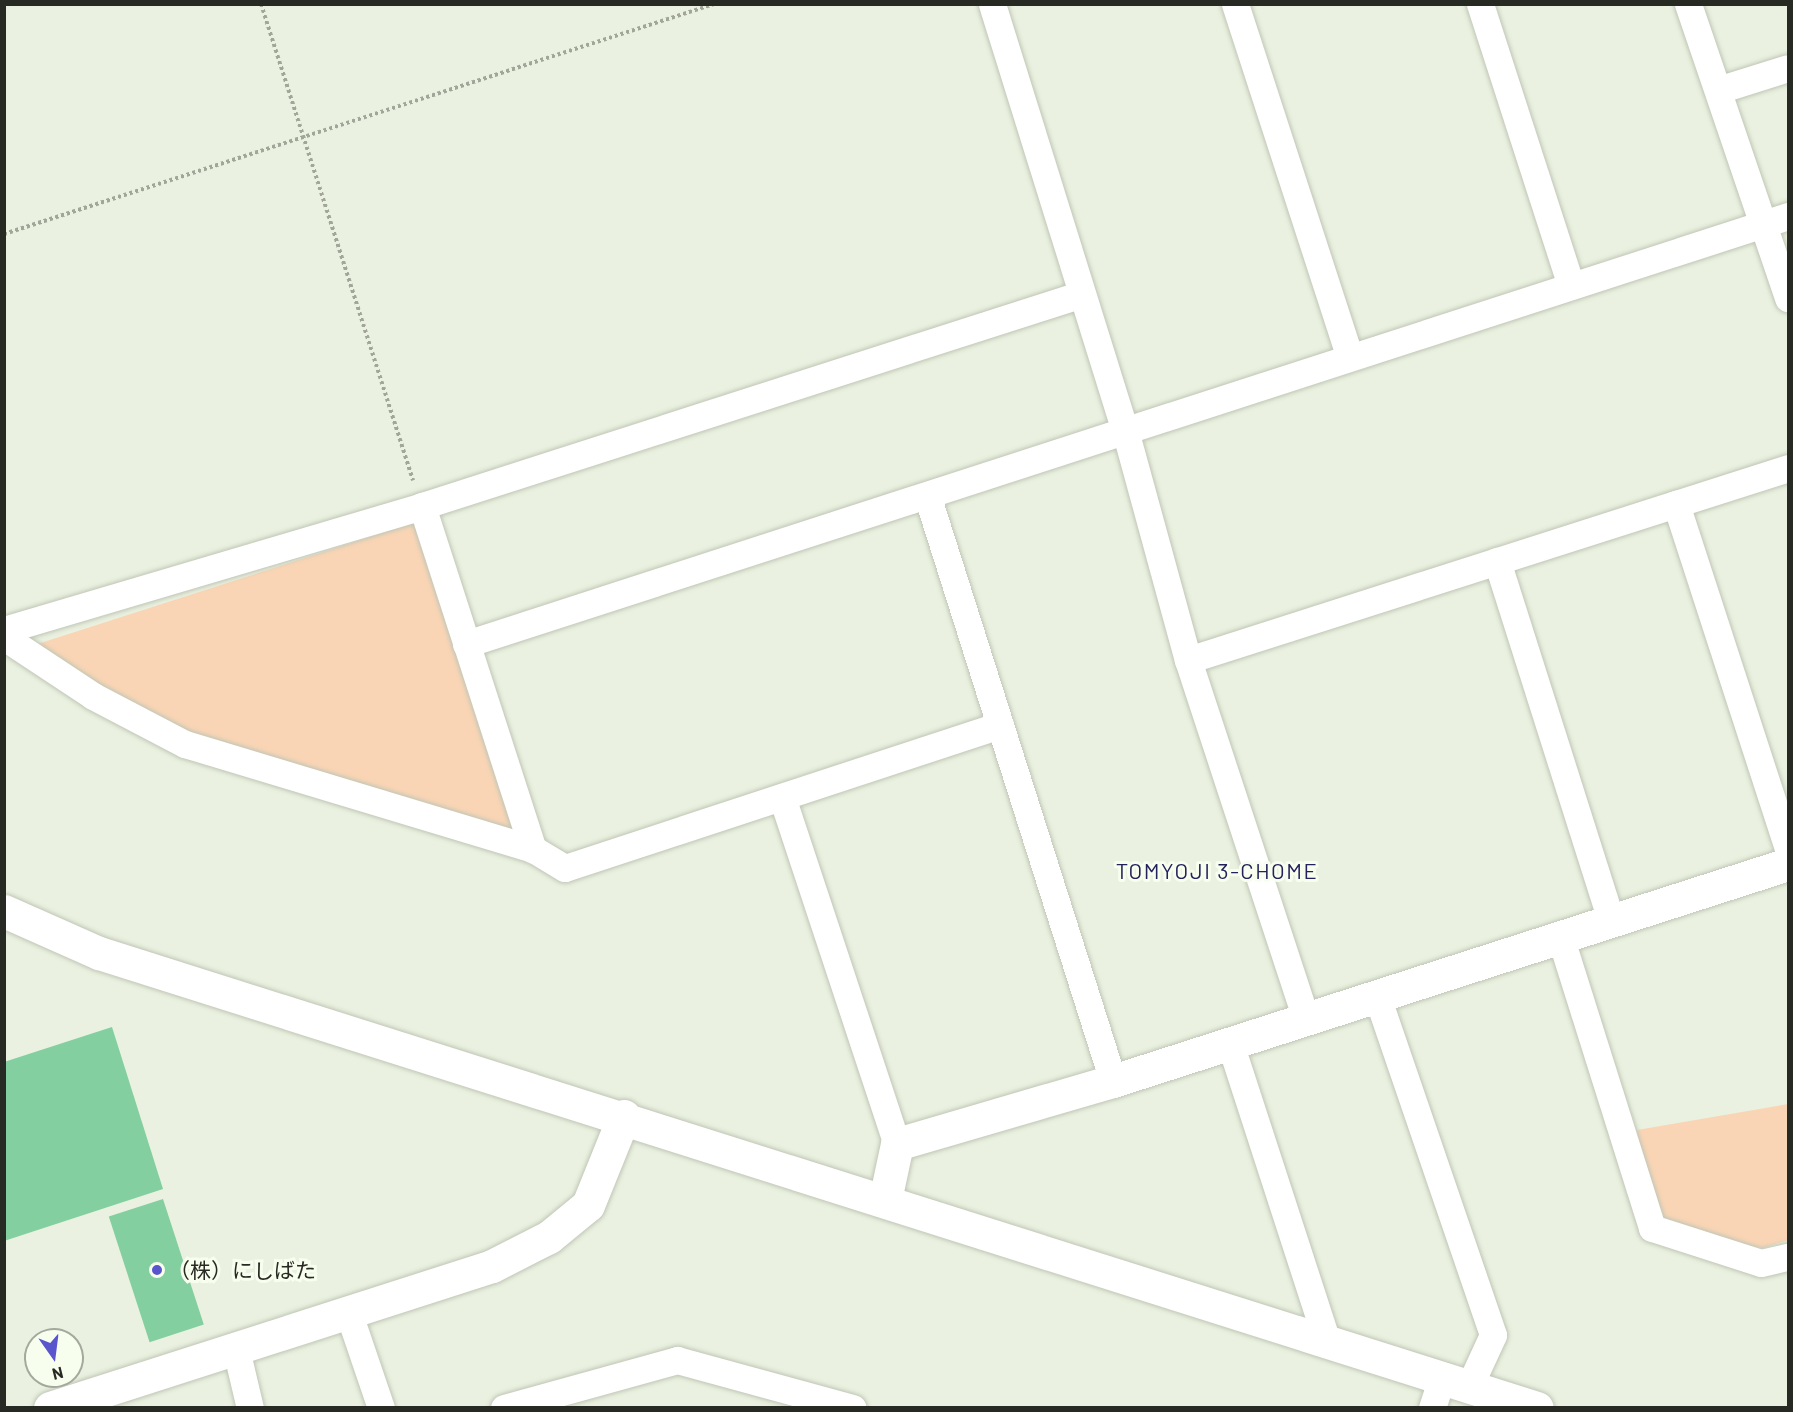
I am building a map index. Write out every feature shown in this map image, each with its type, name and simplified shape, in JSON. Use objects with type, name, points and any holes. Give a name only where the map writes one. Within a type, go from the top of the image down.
[{"type":"street","points":[[992,4],[1125,430],[1188,660],[1306,1019]]},
{"type":"street","points":[[1235,4],[1349,355]]},
{"type":"street","points":[[1480,4],[1571,286]]},
{"type":"street","points":[[1688,4],[1718,90],[1776,220],[1788,298]]},
{"type":"street","points":[[1718,90],[1788,68]]},
{"type":"street","points":[[466,644],[1349,355],[1776,220]]},
{"type":"street","points":[[4,630],[422,506],[1082,294]]},
{"type":"street","points":[[1188,660],[1788,468]]},
{"type":"street","points":[[927,495],[1113,1081]]},
{"type":"street","points":[[1676,504],[1788,848]]},
{"type":"street","points":[[422,506],[533,849]]},
{"type":"street","points":[[1497,561],[1611,920]]},
{"type":"street","points":[[4,637],[93,696],[185,744],[533,849],[565,868],[1000,726]]},
{"type":"street","points":[[782,797],[897,1144],[885,1200]]},
{"type":"street","points":[[897,1144],[1113,1081],[1788,864]]},
{"type":"street","points":[[4,911],[99,953],[624,1116],[1327,1341],[1448,1391],[1536,1407]]},
{"type":"street","points":[[1560,936],[1652,1228],[1761,1263],[1788,1257]]},
{"type":"street","points":[[1377,996],[1493,1335],[1448,1391]]},
{"type":"street","points":[[1230,1043],[1327,1341]]},
{"type":"street","points":[[50,1407],[349,1314],[492,1266],[549,1237],[588,1205],[624,1116]]},
{"type":"street","points":[[349,1314],[381,1407]]},
{"type":"street","points":[[236,1349],[250,1407]]},
{"type":"street","points":[[504,1407],[677,1360],[854,1407]]},
{"type":"path","points":[[261,4],[422,506]]},
{"type":"path","points":[[4,234],[714,4]]},
{"type":"shaded area","points":[[426,519],[528,834],[185,744],[25,648]]},
{"type":"shaded area","points":[[1788,1104],[1788,1240],[1763,1248],[1652,1228],[1637,1130]]},
{"type":"building","points":[[112,1027],[163,1189],[4,1241],[4,1062]]},
{"type":"building","name":"（株）にしばた","points":[[163,1199],[204,1325],[150,1342],[109,1217]]},
{"type":"place","name":"（株）にしばた","points":[[157,1270]]},
{"type":"district","name":"TOMYOJI 3-CHOME","points":[[1217,871]]}]
